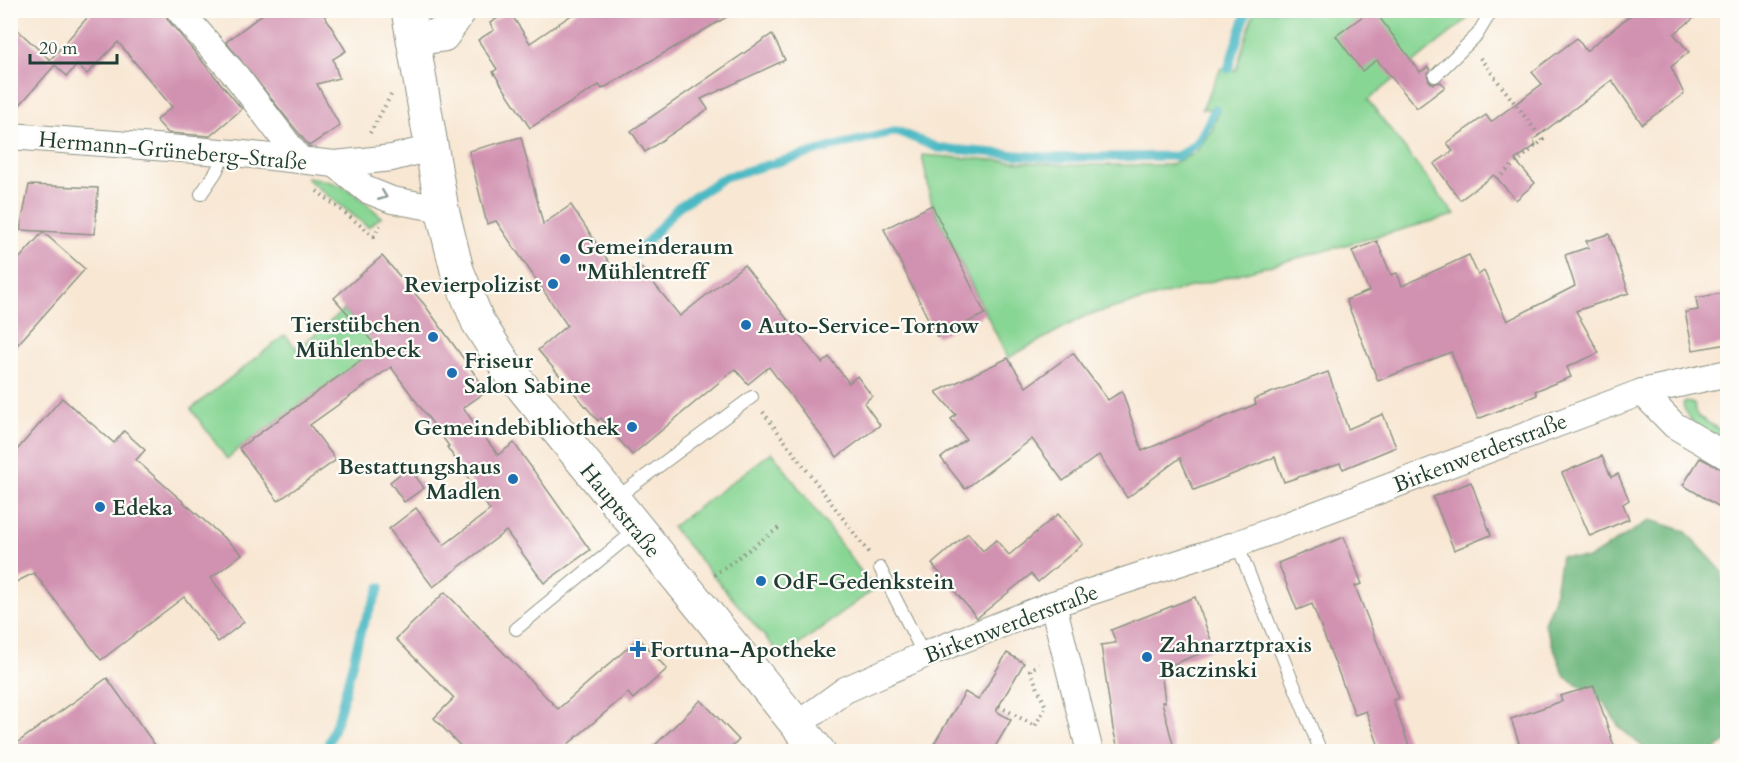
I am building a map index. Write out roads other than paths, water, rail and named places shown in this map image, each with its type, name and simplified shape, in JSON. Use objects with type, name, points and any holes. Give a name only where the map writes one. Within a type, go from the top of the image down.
[{"type":"main road","points":[[411,25],[443,35],[460,10]]},
{"type":"main road","name":"Hauptstraße","points":[[411,25],[442,209],[457,270],[478,322],[508,369],[819,752]]},
{"type":"street","points":[[179,10],[237,77],[300,160]]},
{"type":"street","name":"Hermann-Grüneberg-Straße","points":[[10,136],[335,164],[392,158],[431,148]]},
{"type":"street","name":"Hermann-Grüneberg-Straße","points":[[335,164],[368,190],[392,200],[442,209]]},
{"type":"street","name":"Birkenwerderstraße","points":[[797,725],[845,690],[924,655],[1053,604],[1237,543],[1642,392],[1728,373]]},
{"type":"street","points":[[1642,392],[1674,425],[1728,457]]},
{"type":"street","points":[[1053,604],[1090,752]]},
{"type":"lane","points":[[1435,76],[1476,35],[1492,10]]},
{"type":"lane","points":[[201,194],[216,172],[225,153]]},
{"type":"lane","points":[[613,501],[634,483],[752,397]]},
{"type":"lane","points":[[516,629],[636,529]]},
{"type":"lane","points":[[1237,543],[1319,747]]},
{"type":"lane","points":[[880,568],[924,655]]},
{"type":"waterway","points":[[1228,69],[1247,10]]},
{"type":"waterway","points":[[637,253],[678,207],[725,177],[835,146],[897,131],[938,148],[1053,158],[1177,156],[1197,142],[1215,109]]},
{"type":"waterway","points":[[325,752],[339,715],[361,630],[380,587]]},
{"type":"place","name":"Gemeinderaum \"Mühlentreff","points":[[565,259]]},
{"type":"place","name":"Revierpolizist","points":[[553,284]]},
{"type":"place","name":"Auto-Service-Tornow","points":[[746,325]]},
{"type":"place","name":"Tierstübchen Mühlenbeck","points":[[433,337]]},
{"type":"place","name":"Friseur Salon Sabine","points":[[452,373]]},
{"type":"place","name":"Gemeindebibliothek","points":[[632,427]]},
{"type":"place","name":"Bestattungshaus Madlen","points":[[513,479]]},
{"type":"place","name":"Edeka","points":[[100,507]]},
{"type":"place","name":"OdF-Gedenkstein","points":[[761,581]]},
{"type":"place","name":"Fortuna-Apotheke","points":[[638,649]]},
{"type":"place","name":"Zahnarztpraxis Baczinski","points":[[1147,657]]}]
